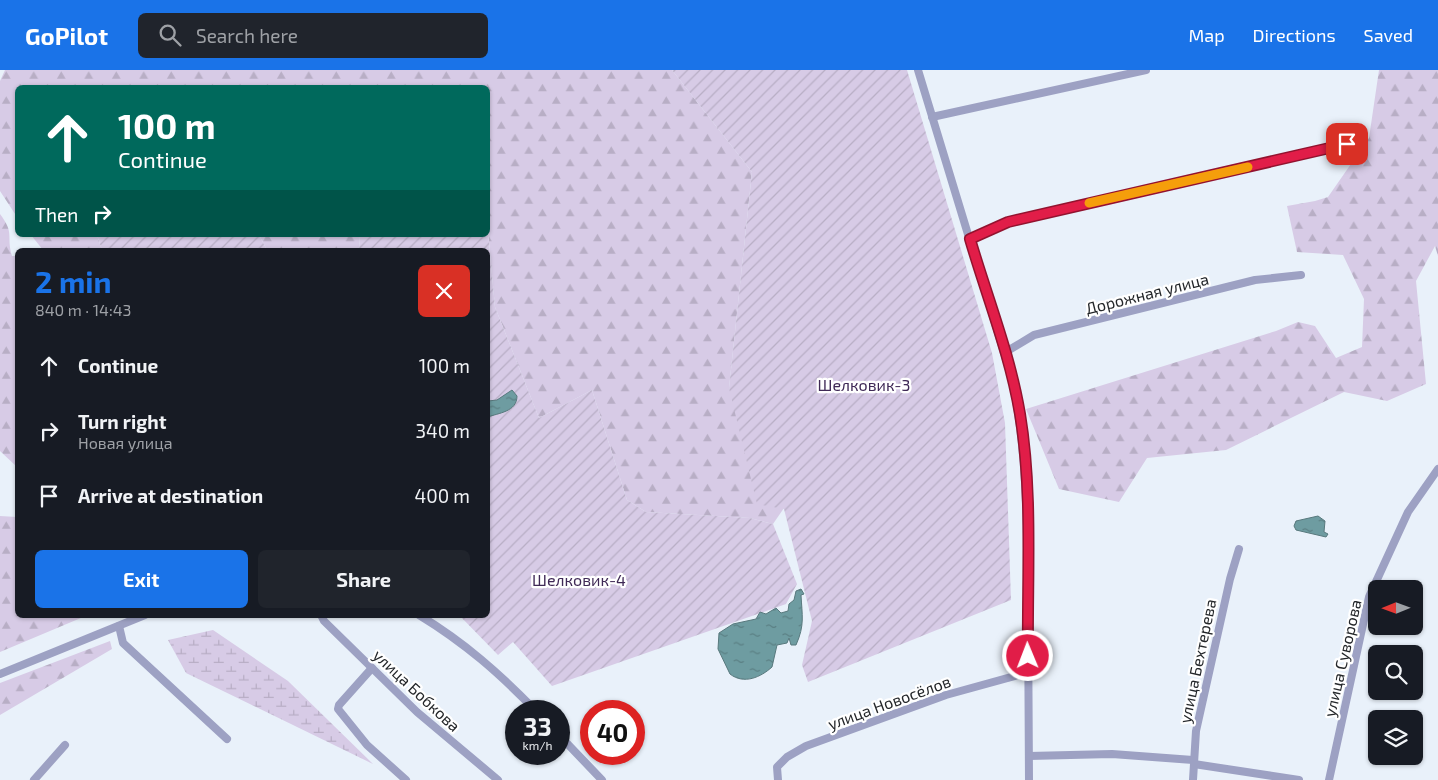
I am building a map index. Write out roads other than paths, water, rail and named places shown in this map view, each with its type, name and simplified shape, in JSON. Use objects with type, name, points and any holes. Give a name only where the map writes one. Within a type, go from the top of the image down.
[{"type":"street","points":[[918,70],[1004,353],[1020,415],[1025,463],[1028,556],[1028,780]]},
{"type":"street","points":[[932,117],[1146,70]]},
{"type":"street","points":[[970,239],[1008,222],[1347,144]]},
{"type":"street","name":"Дорожная улица","points":[[1004,353],[1034,335],[1255,280],[1301,276]]},
{"type":"street","name":"улица Суворова","points":[[1329,780],[1369,597],[1408,512],[1438,469]]},
{"type":"street","name":"улица Бехтерева","points":[[1193,780],[1196,731],[1213,651],[1239,549]]},
{"type":"street","points":[[0,674],[138,618]]},
{"type":"street","name":"улица Бобкова","points":[[322,618],[417,712],[498,780]]},
{"type":"street","points":[[424,618],[458,639],[494,668],[525,700]]},
{"type":"street","points":[[119,626],[123,643],[227,739]]},
{"type":"street","points":[[372,668],[339,705],[338,709],[367,745],[406,780]]},
{"type":"street","name":"улица Новосёлов","points":[[778,780],[778,767],[787,757],[806,746],[946,695],[1028,672]]},
{"type":"street","points":[[34,780],[65,745]]},
{"type":"street","points":[[570,747],[602,780]]},
{"type":"street","points":[[1029,756],[1112,754],[1194,762],[1299,780]]},
{"type":"water","points":[[512,390],[517,396],[514,405],[510,409],[490,416],[490,401],[497,400]]},
{"type":"water","points":[[1318,516],[1325,521],[1324,532],[1328,534],[1326,537],[1296,530],[1294,526],[1296,521]]},
{"type":"water","points":[[801,589],[804,594],[801,595],[802,626],[796,645],[791,645],[789,638],[787,643],[777,645],[772,667],[758,677],[741,679],[730,674],[718,649],[719,633],[733,624],[756,619],[760,612],[766,614],[776,608],[781,613],[788,611],[789,604],[794,600],[796,591]]},
{"type":"park label","name":"Шелковик-3","points":[[864,384]]},
{"type":"park label","name":"Шелковик-4","points":[[579,579]]}]
